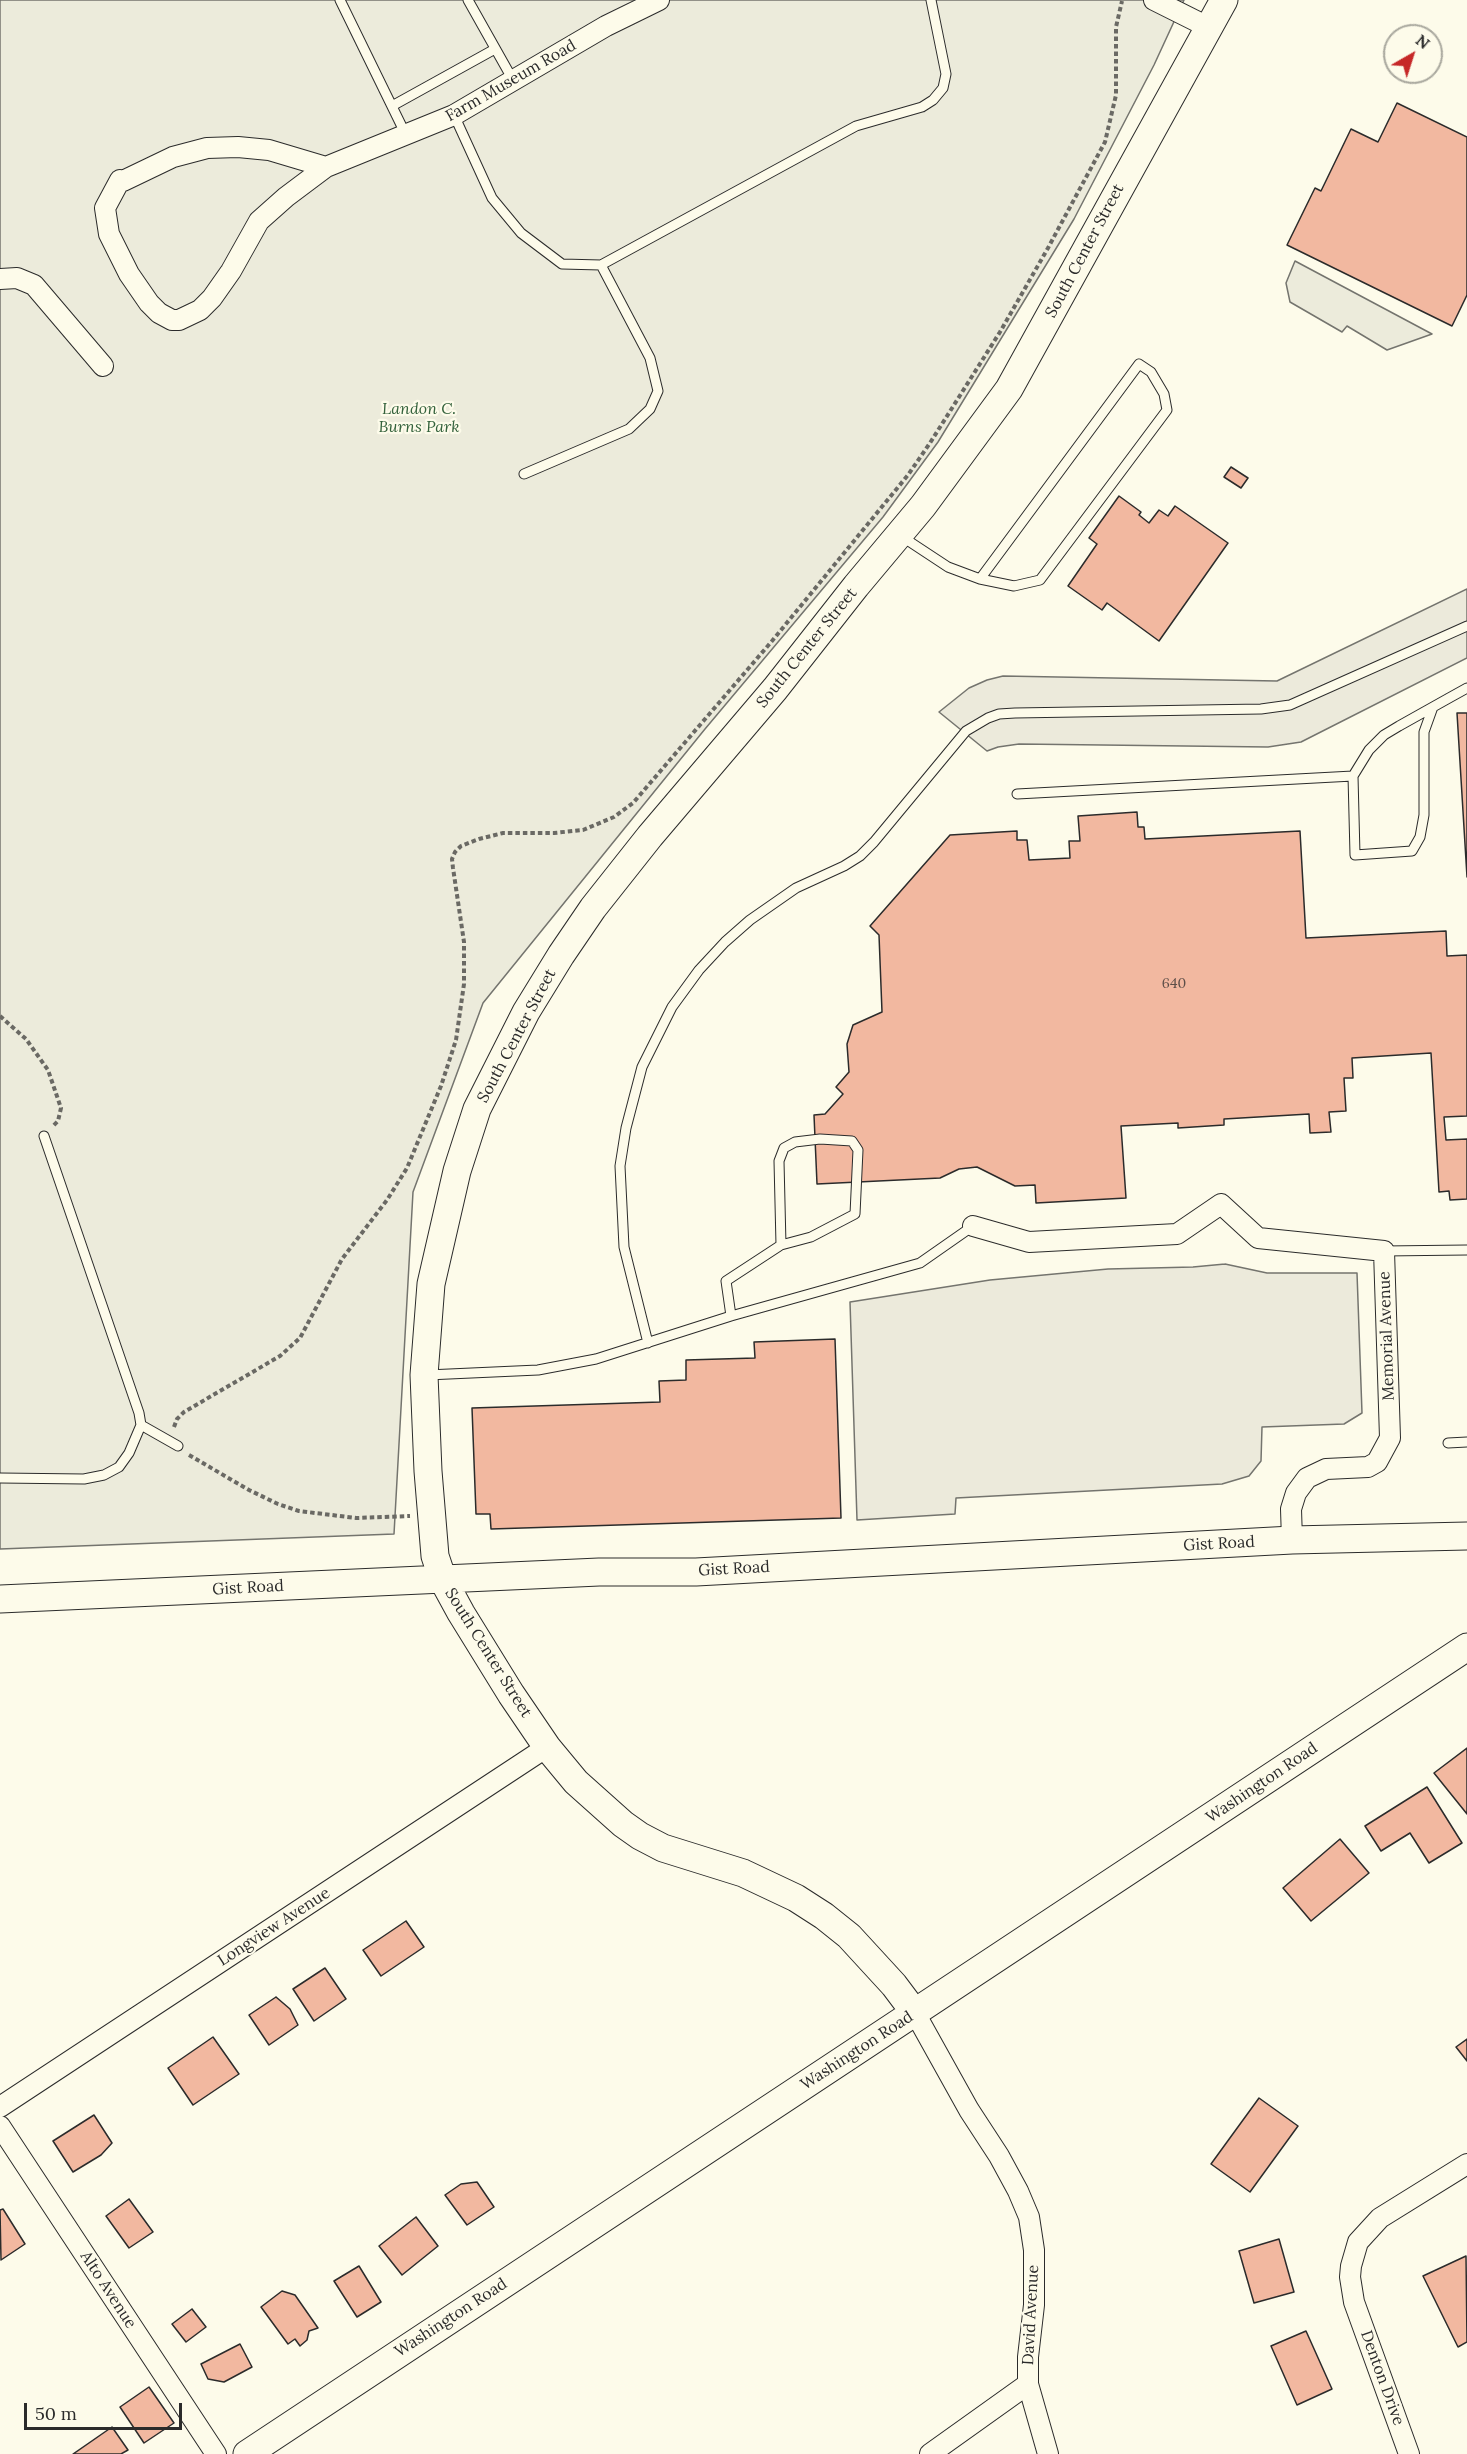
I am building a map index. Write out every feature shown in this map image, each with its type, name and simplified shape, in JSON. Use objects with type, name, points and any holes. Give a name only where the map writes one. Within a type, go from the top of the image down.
[{"type":"street","name":"Farm Museum Road","points":[[326,167],[269,150],[238,147],[207,148],[173,157],[123,182],[120,180],[105,208],[109,234],[129,274],[149,303],[159,313],[172,320],[179,320],[200,310],[212,298],[264,215],[326,167],[454,115],[606,26],[659,0]]},
{"type":"street","points":[[1154,0],[1210,28]]},
{"type":"street","name":"South Center Street","points":[[915,2013],[871,1959],[824,1916],[768,1884],[742,1873],[682,1856],[640,1836],[602,1807],[576,1782],[547,1747],[505,1684],[443,1580],[435,1556],[428,1471],[424,1375],[431,1284],[457,1171],[477,1109],[526,1012],[593,908],[650,836],[775,689],[930,497],[1009,389],[1224,0]]},
{"type":"street","points":[[0,279],[2,277],[17,278],[34,285],[103,366]]},
{"type":"street","name":"Memorial Avenue","points":[[973,1226],[1029,1242],[1177,1234],[1221,1204],[1258,1238],[1384,1251],[1390,1438],[1377,1462],[1368,1467],[1326,1469],[1307,1478],[1296,1492],[1291,1509],[1292,1540]]},
{"type":"street","name":"Gist Road","points":[[0,1599],[599,1572],[696,1572],[1292,1540],[1464,1535]]},
{"type":"street","name":"Washington Road","points":[[247,2454],[1467,1647]]},
{"type":"street","name":"Longview Avenue","points":[[0,2107],[547,1747]]},
{"type":"street","name":"David Avenue","points":[[915,2013],[969,2110],[999,2156],[1018,2191],[1029,2217],[1034,2250],[1034,2305],[1028,2357],[1028,2384],[930,2454]]},
{"type":"street","name":"Alto Avenue","points":[[0,2126],[216,2454]]},
{"type":"street","name":"Denton Drive","points":[[1409,2454],[1354,2302],[1350,2277],[1351,2266],[1358,2242],[1380,2218],[1467,2164]]},
{"type":"street","points":[[1028,2384],[1048,2454]]},
{"type":"lane","points":[[340,0],[406,135]]},
{"type":"lane","points":[[468,0],[513,81]]},
{"type":"lane","points":[[454,115],[492,198],[521,233],[562,264],[601,265],[856,126],[922,107],[933,100],[943,88],[946,74],[931,0]]},
{"type":"lane","points":[[392,106],[495,49]]},
{"type":"lane","points":[[524,474],[629,429],[650,409],[658,391],[650,358],[601,265]]},
{"type":"lane","points":[[899,534],[948,567],[980,579],[1014,586],[1040,580],[1167,410],[1164,394],[1151,372],[1139,364],[980,579]]},
{"type":"lane","points":[[648,1343],[624,1247],[620,1167],[626,1128],[642,1067],[672,1007],[699,970],[750,920],[796,888],[860,856],[966,731],[987,718],[999,714],[1015,713],[1261,709],[1290,705],[1467,626]]},
{"type":"lane","points":[[1433,707],[1424,732],[1424,815],[1420,837],[1412,851],[1355,855],[1353,776],[1369,750],[1384,735],[1433,707],[1467,688]]},
{"type":"lane","points":[[1017,794],[1353,776]]},
{"type":"lane","points":[[0,1478],[84,1479],[104,1475],[119,1467],[129,1453],[141,1425],[139,1413],[44,1136]]},
{"type":"lane","points":[[731,1316],[726,1281],[781,1245],[812,1236],[855,1214],[858,1150],[852,1141],[820,1139],[795,1142],[784,1148],[779,1161],[781,1245]]},
{"type":"lane","points":[[424,1375],[538,1370],[575,1364],[731,1316],[920,1263],[973,1226]]},
{"type":"lane","points":[[1384,1251],[1467,1250]]},
{"type":"lane","points":[[141,1425],[177,1446]]},
{"type":"lane","points":[[1448,1443],[1467,1442]]},
{"type":"path","points":[[0,1016],[37,1052],[57,1091],[62,1108],[58,1121],[44,1136]]},
{"type":"green space","name":"Landon C. Burns Park","points":[[0,0],[1184,0],[1154,65],[1074,219],[938,442],[883,517],[705,729],[483,1003],[413,1192],[394,1534],[0,1549]]},
{"type":"green space","points":[[1295,261],[1432,334],[1387,350],[1347,326],[1342,332],[1290,302],[1286,283]]},
{"type":"shaded area","points":[[1467,589],[1467,658],[1301,742],[1268,747],[1019,744],[987,751],[939,712],[969,688],[1003,676],[1277,681]]},
{"type":"shaded area","points":[[1225,1264],[1267,1273],[1357,1273],[1362,1413],[1344,1424],[1262,1427],[1261,1461],[1249,1476],[1222,1484],[956,1498],[955,1514],[857,1520],[850,1302],[990,1280],[1108,1269]]},
{"type":"building","points":[[1397,103],[1467,137],[1467,295],[1452,326],[1287,245],[1315,188],[1321,191],[1351,129],[1378,142]]},
{"type":"building","points":[[1231,467],[1248,478],[1241,488],[1224,477]]},
{"type":"building","points":[[1119,496],[1141,512],[1139,515],[1149,523],[1159,510],[1168,516],[1175,506],[1228,543],[1159,641],[1107,603],[1102,610],[1068,586],[1097,544],[1089,538]]},
{"type":"building","points":[[1457,713],[1467,713],[1467,877]]},
{"type":"building","points":[[1137,812],[1138,827],[1144,827],[1145,839],[1300,831],[1306,938],[1446,931],[1447,956],[1467,955],[1467,1116],[1444,1117],[1446,1140],[1467,1139],[1467,1199],[1450,1200],[1449,1191],[1439,1192],[1431,1053],[1352,1058],[1353,1078],[1344,1078],[1346,1111],[1329,1112],[1331,1132],[1310,1133],[1309,1114],[1224,1119],[1224,1125],[1178,1128],[1178,1123],[1121,1126],[1126,1198],[1036,1203],[1035,1185],[1015,1186],[977,1167],[959,1169],[940,1178],[817,1184],[814,1115],[825,1114],[843,1094],[836,1087],[849,1072],[847,1044],[853,1025],[882,1012],[879,935],[870,926],[950,835],[1017,831],[1017,840],[1027,840],[1029,860],[1070,858],[1069,841],[1080,841],[1078,816]]},
{"type":"building","points":[[835,1339],[841,1518],[491,1529],[490,1514],[476,1514],[472,1408],[660,1402],[659,1381],[686,1380],[686,1360],[755,1358],[754,1342]]},
{"type":"building","points":[[1467,1748],[1467,1814],[1434,1773]]},
{"type":"building","points":[[1427,1787],[1462,1843],[1429,1863],[1410,1833],[1381,1851],[1365,1826]]},
{"type":"building","points":[[1340,1839],[1369,1873],[1311,1921],[1283,1888]]},
{"type":"building","points":[[406,1921],[424,1947],[381,1976],[363,1950]]},
{"type":"building","points":[[325,1968],[346,1999],[314,2021],[293,1989]]},
{"type":"building","points":[[276,1997],[290,2009],[298,2025],[269,2045],[249,2015]]},
{"type":"building","points":[[213,2037],[239,2074],[193,2105],[168,2068]]},
{"type":"building","points":[[1467,2039],[1467,2061],[1456,2047]]},
{"type":"building","points":[[1259,2098],[1298,2126],[1250,2192],[1211,2164]]},
{"type":"building","points":[[94,2115],[112,2143],[101,2155],[73,2172],[53,2141]]},
{"type":"building","points":[[477,2182],[494,2207],[467,2225],[445,2195],[461,2184]]},
{"type":"building","points":[[129,2199],[153,2232],[129,2248],[106,2216]]},
{"type":"building","points":[[3,2209],[25,2244],[1,2260],[0,2210]]},
{"type":"building","points":[[416,2217],[438,2246],[402,2275],[379,2246]]},
{"type":"building","points":[[1279,2239],[1294,2292],[1254,2303],[1239,2251]]},
{"type":"building","points":[[1466,2256],[1467,2342],[1458,2347],[1423,2276]]},
{"type":"building","points":[[359,2266],[381,2302],[357,2317],[334,2281]]},
{"type":"building","points":[[282,2291],[295,2295],[318,2328],[309,2331],[307,2340],[300,2346],[295,2339],[288,2344],[261,2307]]},
{"type":"building","points":[[192,2309],[206,2327],[186,2342],[172,2324]]},
{"type":"building","points":[[1306,2331],[1332,2389],[1297,2405],[1271,2346]]},
{"type":"building","points":[[240,2344],[252,2367],[224,2382],[208,2379],[201,2364]]},
{"type":"building","points":[[149,2387],[174,2423],[144,2443],[120,2407]]},
{"type":"building","points":[[112,2427],[128,2450],[121,2454],[73,2454]]}]
